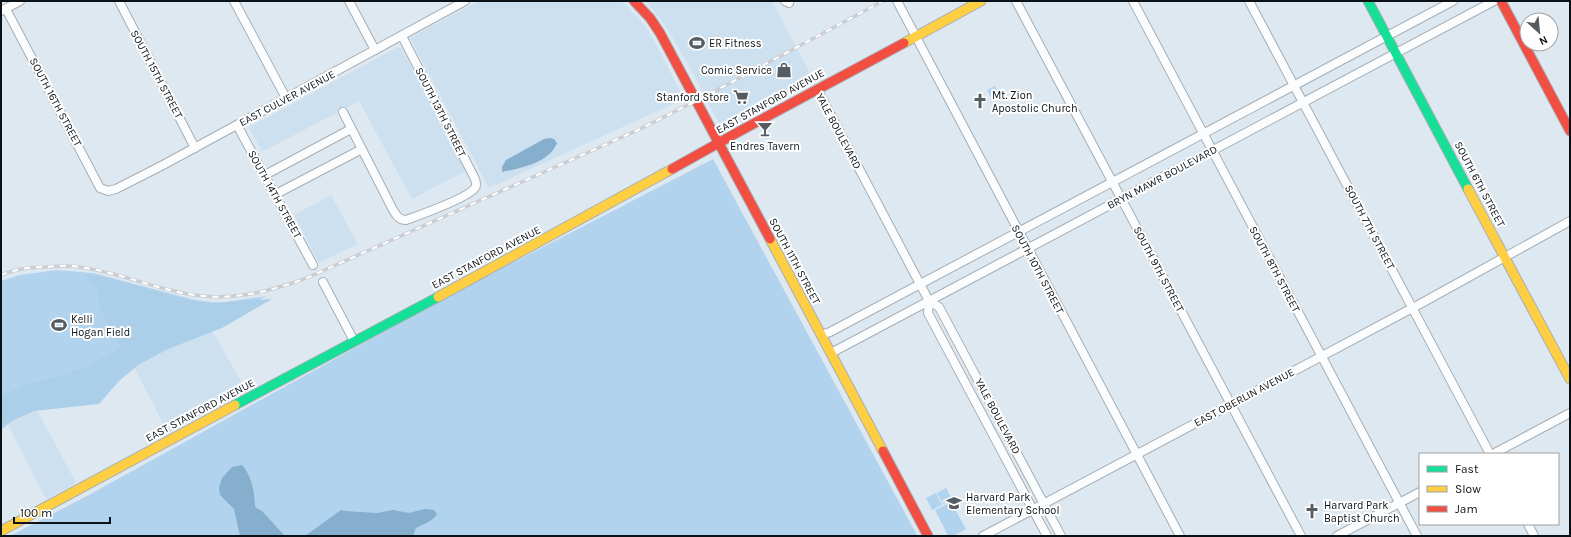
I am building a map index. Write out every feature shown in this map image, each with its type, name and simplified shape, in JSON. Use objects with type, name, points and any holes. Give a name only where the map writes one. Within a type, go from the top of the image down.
[{"type":"main road","name":"SOUTH 11TH STREET","points":[[634,1],[650,18],[660,33],[928,536]]},
{"type":"main road","name":"EAST STANFORD AVENUE","points":[[1,531],[620,199],[817,89],[981,1]]},
{"type":"main road","name":"SOUTH 6TH STREET","points":[[1368,1],[1570,379]]},
{"type":"main road","points":[[1501,1],[1570,131]]},
{"type":"street","points":[[4,10],[20,1]]},
{"type":"street","name":"SOUTH 15TH STREET","points":[[119,1],[195,148]]},
{"type":"street","points":[[234,1],[286,98]]},
{"type":"street","points":[[349,1],[375,50]]},
{"type":"street","name":"EAST CULVER AVENUE","points":[[108,191],[116,189],[195,148],[465,1]]},
{"type":"street","name":"SOUTH 10TH STREET","points":[[897,1],[1180,536]]},
{"type":"street","name":"SOUTH 9TH STREET","points":[[1016,1],[1301,536]]},
{"type":"street","name":"SOUTH 8TH STREET","points":[[1133,1],[1418,536]]},
{"type":"street","name":"SOUTH 7TH STREET","points":[[1250,1],[1491,453]]},
{"type":"street","name":"BRYN MAWR BOULEVARD","points":[[821,335],[830,332],[1453,1]]},
{"type":"street","name":"BRYN MAWR BOULEVARD","points":[[831,353],[1494,1]]},
{"type":"street","name":"SOUTH 16TH STREET","points":[[4,10],[100,188],[108,191]]},
{"type":"street","name":"SOUTH 13TH STREET","points":[[362,149],[393,210],[397,217],[401,220],[406,220],[461,198],[475,189],[475,179],[402,36]]},
{"type":"street","name":"YALE BOULEVARD","points":[[817,89],[929,301],[928,313],[1047,536]]},
{"type":"street","points":[[276,194],[362,149],[343,112]]},
{"type":"street","name":"SOUTH 14TH STREET","points":[[237,125],[313,264]]},
{"type":"street","points":[[265,175],[351,129]]},
{"type":"street","name":"EAST OBERLIN AVENUE","points":[[983,536],[1413,308],[1570,221]]},
{"type":"street","points":[[323,282],[354,341]]},
{"type":"street","name":"YALE BOULEVARD","points":[[929,301],[939,307],[1062,536]]},
{"type":"street","points":[[1494,453],[1570,413]]},
{"type":"street","points":[[1337,536],[1419,493]]},
{"type":"street","points":[[1528,525],[1534,536]]},
{"type":"shaded area","points":[[479,1],[622,1],[646,27],[684,99],[489,188],[410,38]]},
{"type":"shaded area","points":[[646,1],[772,1],[814,81],[730,127],[723,126],[718,122],[692,71],[667,28]]},
{"type":"shaded area","points":[[398,47],[401,48],[466,171],[412,199],[359,101],[262,152],[249,127]]},
{"type":"shaded area","points":[[995,86],[1001,97],[993,101],[987,90]]},
{"type":"shaded area","points":[[544,139],[554,139],[557,143],[553,150],[541,160],[534,164],[502,172],[502,167],[506,160]]},
{"type":"shaded area","points":[[713,159],[917,535],[10,536],[87,496],[447,297]]},
{"type":"shaded area","points":[[331,195],[358,244],[319,263],[294,215]]},
{"type":"shaded area","points":[[57,270],[93,273],[195,300],[219,303],[267,296],[209,326],[69,385],[1,430],[1,281],[20,275]]},
{"type":"shaded area","points":[[85,274],[109,278],[193,301],[213,303],[272,299],[222,328],[168,349],[138,365],[119,381],[99,404],[34,411],[1,426],[1,397],[22,386],[58,377],[85,367],[114,352],[121,346],[105,319],[98,303],[99,297],[96,288]]},
{"type":"shaded area","points":[[203,316],[247,391],[168,433],[128,355]]},
{"type":"shaded area","points":[[35,406],[76,483],[46,499],[8,425]]},
{"type":"shaded area","points":[[242,465],[247,471],[252,483],[256,508],[262,511],[285,536],[240,536],[234,509],[220,495],[219,488],[222,478],[232,467]]},
{"type":"shaded area","points":[[946,488],[952,499],[943,504],[937,493]]},
{"type":"shaded area","points":[[936,493],[942,505],[932,510],[926,498]]},
{"type":"shaded area","points":[[951,502],[966,529],[953,536],[948,536],[935,510]]},
{"type":"shaded area","points":[[425,509],[434,510],[437,514],[430,521],[416,528],[413,536],[305,536],[341,510],[377,513],[393,510],[409,513]]},
{"type":"railway","points":[[1,275],[12,271],[29,268],[75,266],[94,269],[165,289],[209,297],[253,294],[281,287],[309,277],[638,130],[704,97],[883,1]]},
{"type":"traffic: fast","points":[[1368,1],[1468,189]]},
{"type":"traffic: fast","points":[[235,405],[438,297]]},
{"type":"traffic: slow","points":[[904,43],[981,1]]},
{"type":"traffic: slow","points":[[438,297],[672,169]]},
{"type":"traffic: slow","points":[[1468,189],[1570,379]]},
{"type":"traffic: slow","points":[[770,239],[883,451]]},
{"type":"traffic: slow","points":[[1,531],[235,405]]},
{"type":"traffic: jam","points":[[634,1],[650,18],[660,33],[770,239]]},
{"type":"traffic: jam","points":[[1501,1],[1570,131]]},
{"type":"traffic: jam","points":[[672,169],[904,43]]},
{"type":"traffic: jam","points":[[883,451],[928,536]]},
{"type":"place","name":"ER Fitness","points":[[697,43]]},
{"type":"place","name":"Comic Service","points":[[784,70]]},
{"type":"place","name":"Stanford Store","points":[[741,97]]},
{"type":"place","name":"Mt. Zion Apostolic Church","points":[[980,101]]},
{"type":"place","name":"Endres Tavern","points":[[765,129]]},
{"type":"place","name":"Kelli Hogan Field","points":[[59,325]]},
{"type":"place","name":"Harvard Park Elementary School","points":[[954,503]]},
{"type":"place","name":"Harvard Park Baptist Church","points":[[1312,511]]}]
